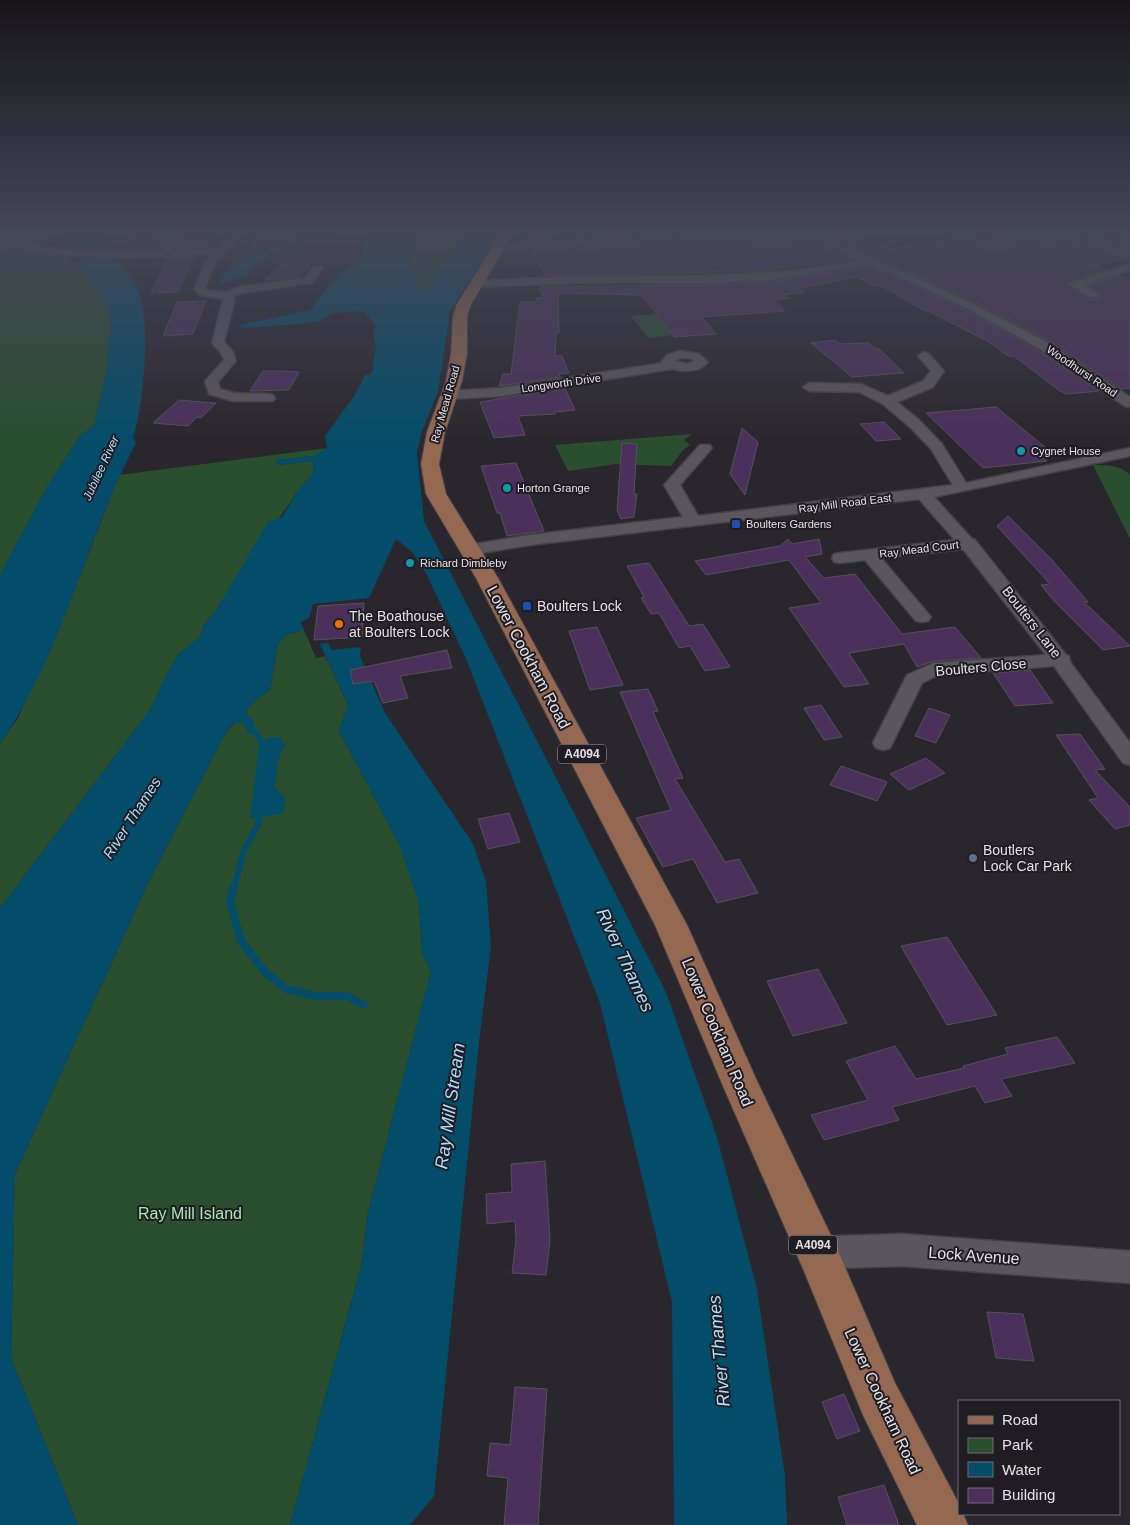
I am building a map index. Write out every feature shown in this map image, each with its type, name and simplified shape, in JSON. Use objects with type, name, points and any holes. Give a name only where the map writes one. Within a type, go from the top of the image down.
[{"type":"main road","name":"Ray Mead Road","points":[[464,303],[460,316],[459,354],[450,395],[436,432],[431,452],[432,476],[436,494],[469,550]]},
{"type":"main road","name":"Lower Cookham Road","points":[[469,550],[487,578],[672,925],[741,1086],[820,1259],[879,1399],[943,1525]]},
{"type":"street","points":[[228,303],[218,343],[228,352],[230,361],[212,381],[214,391],[233,397],[268,398]]},
{"type":"street","name":"Woodhurst Road","points":[[964,303],[1039,343],[1130,403]]},
{"type":"street","points":[[888,402],[928,384],[938,370],[924,356]]},
{"type":"street","name":"Longworth Drive","points":[[450,395],[501,392],[672,365]]},
{"type":"street","points":[[809,387],[861,388],[888,402],[915,424],[937,447],[962,488]]},
{"type":"street","points":[[693,521],[672,485],[705,448]]},
{"type":"street","name":"Ray Mill Road East","points":[[469,550],[530,540],[923,494],[1126,457]]},
{"type":"street","name":"Boulters Lane","points":[[923,494],[969,543],[1062,660],[1130,758]]},
{"type":"street","name":"Ray Mead Court","points":[[840,558],[969,543]]},
{"type":"street","name":"Ray Mead Court","points":[[869,554],[922,617]]},
{"type":"street","name":"Boulters Close","points":[[883,743],[914,679],[934,670],[1062,660]]},
{"type":"street","name":"Lock Avenue","points":[[820,1259],[837,1252],[902,1250],[1130,1267]]},
{"type":"green space","points":[[0,303],[106,303],[111,321],[106,374],[94,426],[81,435],[47,487],[0,575]]},
{"type":"green space","points":[[657,314],[675,335],[648,338],[631,316]]},
{"type":"green space","points":[[692,434],[684,440],[690,445],[683,450],[671,466],[616,464],[568,471],[555,445]]},
{"type":"green space","points":[[327,448],[314,456],[276,460],[277,465],[314,461],[313,474],[297,492],[215,612],[203,626],[201,636],[178,655],[150,710],[0,908],[0,743],[18,718],[78,581],[119,475]]},
{"type":"green space","points":[[1093,465],[1118,467],[1130,475],[1130,539]]},
{"type":"green space","name":"Ray Mill Island","points":[[304,630],[316,658],[325,656],[348,705],[339,731],[400,846],[419,903],[422,953],[431,971],[368,1212],[361,1266],[290,1525],[78,1525],[11,1358],[15,1174],[148,883],[225,734],[232,725],[240,722],[243,723],[248,731],[253,732],[247,713],[248,707],[270,689],[278,644],[288,634]]},
{"type":"water","name":"Jubilee River","points":[[106,303],[142,303],[145,340],[144,363],[140,406],[133,437],[136,443],[102,518],[41,672],[22,709],[0,743],[0,575],[47,487],[81,435],[94,426],[106,374],[111,321]]},
{"type":"water","name":"River Thames","points":[[316,303],[455,303],[450,311],[438,392],[422,431],[417,453],[424,521],[666,992],[717,1137],[757,1289],[785,1476],[787,1525],[674,1525],[672,1302],[600,1003],[467,661],[426,573],[413,553],[396,539],[369,598],[313,604],[309,618],[300,622],[304,630],[288,634],[278,644],[270,689],[248,707],[247,714],[254,721],[254,732],[246,735],[248,731],[243,723],[240,722],[232,724],[225,734],[148,883],[15,1174],[11,1358],[78,1525],[0,1525],[0,908],[150,710],[178,655],[201,636],[203,626],[215,612],[268,522],[282,517],[297,492],[313,474],[314,461],[277,465],[276,460],[314,456],[327,448],[325,436],[355,395],[365,375],[370,375],[374,367],[372,366],[376,350],[373,331],[376,327],[364,311],[332,313],[320,321],[289,325],[242,328],[239,325],[311,310]]},
{"type":"water","name":"Ray Mill Stream","points":[[328,643],[332,650],[361,647],[360,656],[385,713],[473,844],[486,882],[491,946],[479,1042],[434,1496],[410,1525],[290,1525],[361,1267],[368,1212],[431,971],[422,953],[419,903],[400,846],[339,731],[348,705],[320,644]]},
{"type":"water","points":[[270,737],[279,737],[283,739],[281,743],[286,743],[278,761],[274,783],[278,792],[285,796],[284,813],[250,819],[259,744]]},
{"type":"building","points":[[177,303],[205,303],[193,334],[163,336]]},
{"type":"building","points":[[520,303],[558,303],[559,333],[556,333],[555,356],[562,356],[569,373],[559,374],[560,377],[499,386],[503,374],[511,374]]},
{"type":"building","points":[[648,303],[777,303],[785,311],[702,317],[716,334],[674,337]]},
{"type":"building","points":[[912,303],[951,303],[1034,348],[1099,391],[1067,394],[1060,391],[1014,356],[1008,356],[991,343]]},
{"type":"building","points":[[977,303],[1130,303],[1130,388],[1122,389],[1044,338]]},
{"type":"building","points":[[835,340],[840,344],[868,343],[879,349],[904,373],[852,377],[811,343]]},
{"type":"building","points":[[263,371],[299,372],[289,390],[250,391]]},
{"type":"building","points":[[565,388],[575,410],[555,412],[555,414],[518,416],[525,435],[494,438],[480,402]]},
{"type":"building","points":[[179,400],[216,403],[201,418],[197,417],[188,426],[153,423]]},
{"type":"building","points":[[996,407],[1051,452],[1039,454],[1047,461],[983,468],[926,413]]},
{"type":"building","points":[[884,422],[901,439],[876,441],[860,424]]},
{"type":"building","points":[[742,428],[758,442],[745,495],[730,474]]},
{"type":"building","points":[[622,443],[637,444],[634,494],[637,494],[634,517],[621,519],[617,510]]},
{"type":"building","name":"Horton Grange","points":[[516,463],[544,531],[507,536],[481,466]]},
{"type":"building","points":[[1008,516],[1052,560],[1088,602],[1084,602],[1130,646],[1103,650],[1055,602],[1041,585],[1050,584],[997,526]]},
{"type":"building","points":[[788,539],[792,544],[819,539],[822,554],[805,557],[824,578],[855,574],[902,634],[955,627],[981,658],[934,661],[917,667],[904,644],[849,653],[869,684],[844,687],[789,608],[821,603],[789,560],[706,575],[695,561],[780,546]]},
{"type":"building","points":[[649,563],[689,626],[703,624],[730,667],[705,671],[690,646],[679,648],[659,613],[651,614],[641,598],[644,597],[627,566]]},
{"type":"building","name":"The Boathouse at Boulters Lock","points":[[364,603],[362,637],[314,640],[318,606]]},
{"type":"building","points":[[597,627],[623,685],[590,690],[569,631]]},
{"type":"building","points":[[447,650],[452,668],[400,676],[408,698],[383,703],[374,681],[353,684],[350,670]]},
{"type":"building","points":[[1030,670],[1053,703],[1015,706],[993,673]]},
{"type":"building","points":[[648,689],[658,711],[653,712],[683,778],[675,779],[725,862],[739,859],[758,893],[717,903],[693,859],[663,867],[636,818],[671,810],[620,692]]},
{"type":"building","points":[[821,705],[842,737],[824,740],[804,708]]},
{"type":"building","points":[[929,708],[950,715],[936,743],[915,736]]},
{"type":"building","points":[[1080,734],[1105,769],[1095,770],[1130,807],[1130,825],[1115,829],[1089,800],[1098,798],[1056,735]]},
{"type":"building","points":[[926,758],[945,773],[909,790],[890,774]]},
{"type":"building","points":[[841,766],[887,782],[877,801],[830,785]]},
{"type":"building","points":[[509,813],[520,842],[488,849],[478,819]]},
{"type":"building","points":[[947,937],[997,1015],[947,1025],[901,946]]},
{"type":"building","points":[[818,969],[847,1023],[793,1036],[767,981]]},
{"type":"building","points":[[1057,1037],[1075,1063],[1001,1079],[1012,1096],[985,1103],[975,1086],[892,1107],[899,1120],[824,1140],[811,1115],[868,1100],[846,1061],[895,1046],[916,1079],[964,1068],[963,1066],[1008,1054],[1005,1048]]},
{"type":"building","points":[[545,1161],[550,1240],[546,1275],[512,1273],[516,1240],[515,1221],[487,1224],[486,1194],[512,1192],[511,1164]]},
{"type":"building","points":[[987,1312],[1023,1314],[1034,1361],[996,1358]]},
{"type":"building","points":[[515,1387],[547,1389],[538,1525],[504,1525],[508,1478],[487,1476],[490,1443],[510,1445]]},
{"type":"building","points":[[844,1394],[860,1431],[837,1439],[822,1402]]},
{"type":"building","points":[[884,1485],[899,1525],[847,1525],[838,1497]]},
{"type":"waterway","points":[[249,725],[266,747]]},
{"type":"waterway","points":[[234,888],[244,850],[258,825],[262,809]]},
{"type":"waterway","points":[[234,886],[230,902],[241,941],[265,972],[286,989],[315,996],[347,996],[364,1005]]},
{"type":"place","name":"Cygnet House","points":[[1021,451]]},
{"type":"place","name":"Horton Grange","points":[[507,488]]},
{"type":"place","name":"Boulters Gardens","points":[[736,524]]},
{"type":"place","name":"Richard Dimbleby","points":[[410,563]]},
{"type":"place","name":"Boulters Lock","points":[[527,606]]},
{"type":"place","name":"The Boathouse at Boulters Lock","points":[[339,624]]},
{"type":"place","name":"Boutlers Lock Car Park","points":[[973,858]]}]
